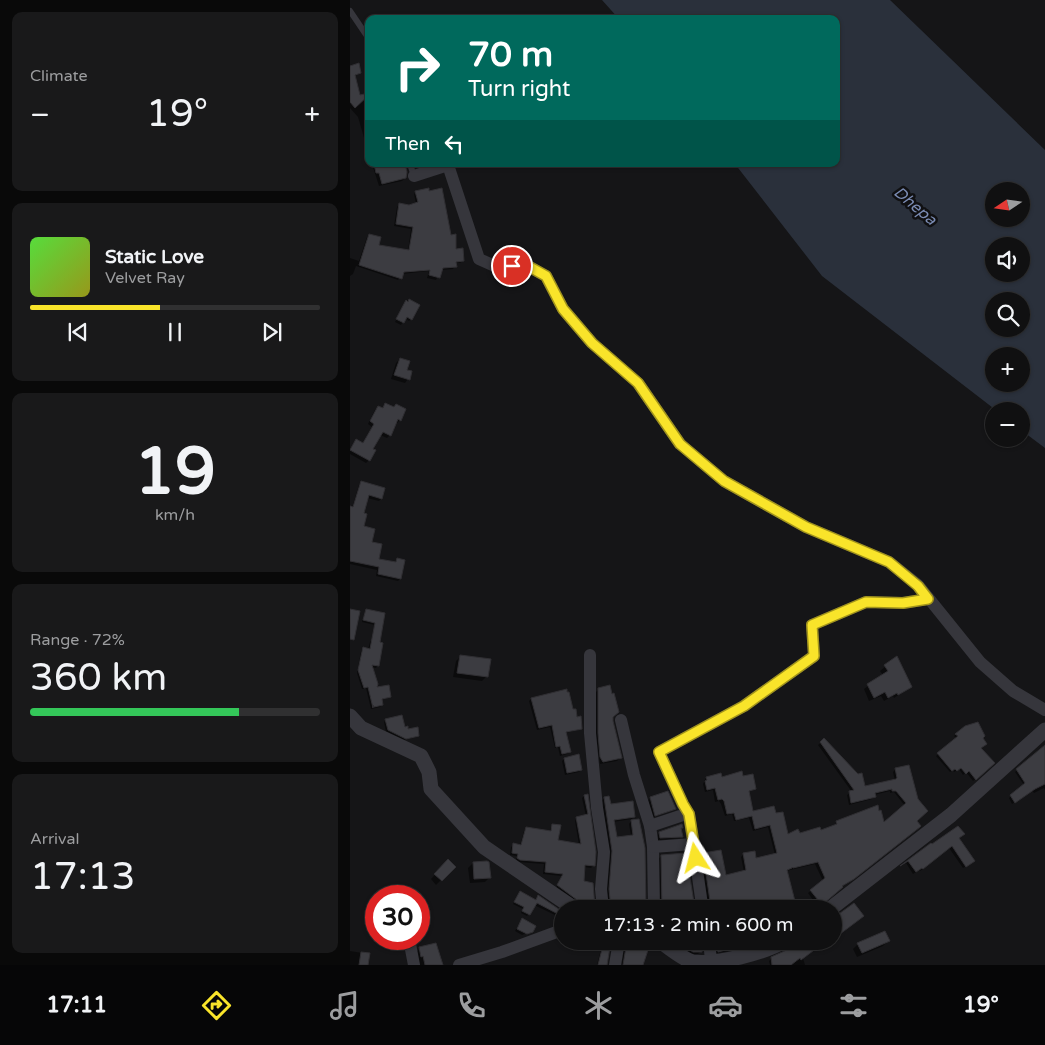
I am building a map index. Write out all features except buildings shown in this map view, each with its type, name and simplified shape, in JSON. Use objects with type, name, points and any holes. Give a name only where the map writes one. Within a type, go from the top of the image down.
[{"type":"street","points":[[412,170],[434,167]]},
{"type":"street","points":[[449,167],[479,259],[497,266],[528,266],[546,276],[563,309],[592,343],[638,383],[680,444],[724,481],[806,527],[889,562],[918,586],[980,662],[1013,691],[1045,710]]},
{"type":"street","points":[[701,900],[689,814],[659,752],[744,706],[814,656],[812,625],[866,602],[903,603],[928,599]]},
{"type":"street","points":[[590,655],[590,733],[597,808],[604,852],[601,889],[602,900]]},
{"type":"street","points":[[350,716],[361,728],[421,756],[429,772],[431,789],[484,847],[562,900]]},
{"type":"street","points":[[621,720],[634,775],[650,826],[653,847],[654,900]]},
{"type":"street","points":[[842,900],[951,815],[1045,730]]},
{"type":"street","points":[[650,826],[689,814]]},
{"type":"street","points":[[653,847],[693,844]]},
{"type":"street","points":[[459,965],[554,933]]},
{"type":"street","points":[[411,950],[414,965]]},
{"type":"street","points":[[616,965],[618,950]]},
{"type":"street","points":[[674,950],[692,962],[718,964],[764,950]]},
{"type":"street","points":[[710,950],[711,960],[718,964]]},
{"type":"lane","points":[[350,11],[365,33]]},
{"type":"water","name":"Dhepa","points":[[602,0],[890,0],[1045,150],[1045,448],[1030,437],[1030,402],[985,402],[822,276],[737,167],[840,167],[840,15],[615,15]]},
{"type":"route","points":[[512,266],[528,266],[546,276],[563,309],[592,343],[638,383],[680,444],[724,481],[806,527],[889,562],[918,586],[928,599],[903,603],[866,602],[812,625],[814,656],[744,706],[659,752],[689,814],[696,858]]}]
